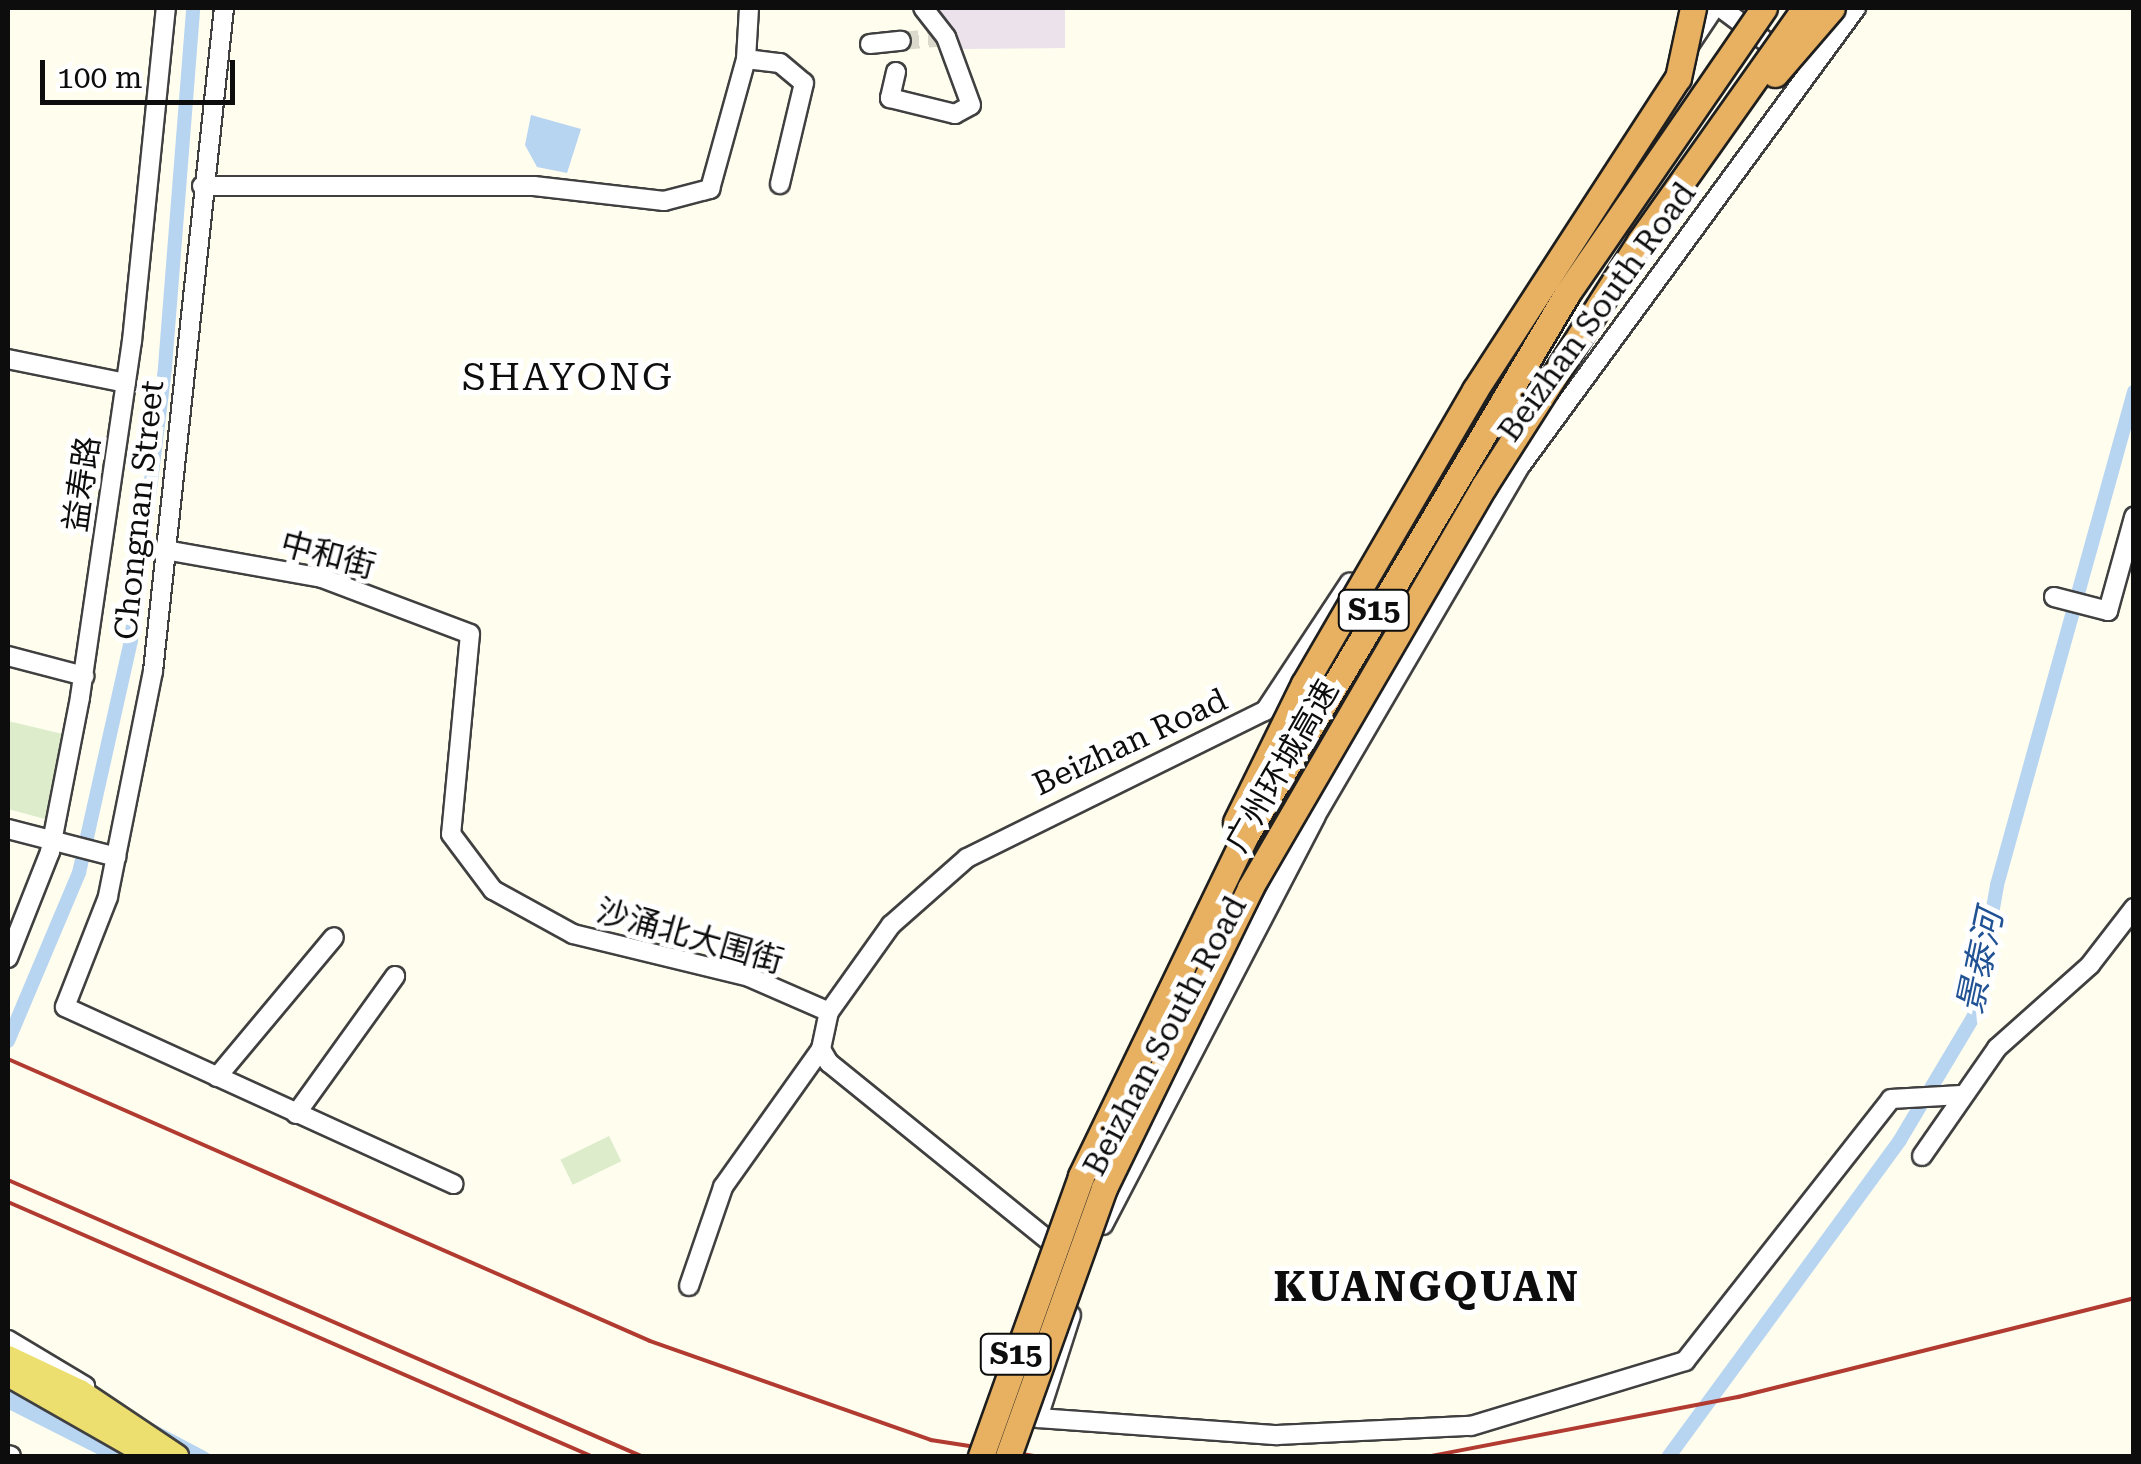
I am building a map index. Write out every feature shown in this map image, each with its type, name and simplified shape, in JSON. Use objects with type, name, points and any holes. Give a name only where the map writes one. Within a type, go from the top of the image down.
[{"type":"highway","points":[[1150,1019],[1304,684],[1501,347],[1672,88],[1691,48],[1693,8]]},
{"type":"highway","name":"广州环城高速","points":[[981,1456],[1052,1251],[1150,1019],[1282,771],[1487,422],[1764,8]]},
{"type":"highway","name":"广州环城高速","points":[[1008,1456],[1104,1188],[1218,948],[1386,649],[1640,241],[1805,8]]},
{"type":"highway","points":[[1640,241],[1832,8]]},
{"type":"main road","points":[[8,1357],[115,1413],[177,1456]]},
{"type":"main road","points":[[8,1375],[70,1404],[150,1456]]},
{"type":"street","name":"益寿路","points":[[8,958],[53,838],[84,676],[126,383],[166,8]]},
{"type":"street","name":"Chongnan Street","points":[[217,1077],[64,1008],[116,857],[153,671],[224,8]]},
{"type":"street","points":[[202,186],[534,186],[664,201],[710,189],[746,59],[749,8]]},
{"type":"street","points":[[896,72],[890,98],[955,114],[971,105],[946,37],[923,8]]},
{"type":"street","points":[[1718,8],[1806,72]]},
{"type":"street","name":"Beizhan Road","points":[[821,1048],[829,1012],[891,925],[967,858],[1243,726],[1280,694],[1501,332],[1718,8]]},
{"type":"street","name":"Beizhan South Road","points":[[1856,8],[1521,465],[1268,903],[1124,1177],[1088,1266],[1038,1418],[1372,1436],[1471,1426],[1673,1369],[1890,1099],[1960,1095]]},
{"type":"street","points":[[870,44],[901,41]]},
{"type":"street","points":[[746,59],[780,63],[804,84],[780,184]]},
{"type":"street","points":[[8,360],[126,383]]},
{"type":"street","points":[[2054,596],[2108,612],[2134,517]]},
{"type":"street","name":"中和街","points":[[165,550],[322,578],[470,634],[451,834]]},
{"type":"street","points":[[8,656],[84,676]]},
{"type":"street","points":[[8,828],[116,857]]},
{"type":"street","name":"沙涌北大围街","points":[[451,834],[493,890],[573,934],[748,977],[829,1012]]},
{"type":"street","points":[[1922,1156],[1960,1095],[2011,1032],[2128,930],[2134,908]]},
{"type":"street","points":[[334,937],[217,1077],[454,1184]]},
{"type":"street","points":[[296,1114],[395,976]]},
{"type":"street","points":[[689,1286],[723,1188],[821,1048],[1030,1234],[1088,1266]]},
{"type":"street","points":[[8,1340],[115,1413]]},
{"type":"street","points":[[8,1384],[70,1404]]},
{"type":"shaded area","points":[[929,8],[1065,8],[1065,48],[960,49]]},
{"type":"green space","points":[[8,721],[67,735],[45,819],[8,809]]},
{"type":"green space","points":[[609,1136],[621,1161],[573,1185],[560,1160]]},
{"type":"water","points":[[531,115],[581,129],[567,173],[537,167],[525,145]]},
{"type":"water","points":[[8,1347],[213,1456],[101,1456],[8,1409]]},
{"type":"waterway","points":[[8,1041],[79,873],[131,641],[165,367],[193,8]]},
{"type":"waterway","name":"景泰河","points":[[1669,1456],[1900,1140],[1974,1016],[1997,885],[2134,392]]},
{"type":"tunnel","points":[[901,41],[946,37]]},
{"type":"railway","points":[[8,1059],[650,1341],[931,1440],[1034,1456]]},
{"type":"railway","points":[[8,1180],[641,1456]]},
{"type":"railway","points":[[8,1202],[591,1456]]},
{"type":"railway","points":[[1431,1456],[1738,1397],[2134,1298]]},
{"type":"district","name":"SHAYONG","points":[[568,378]]},
{"type":"district","name":"KUANGQUAN","points":[[1427,1287]]}]
